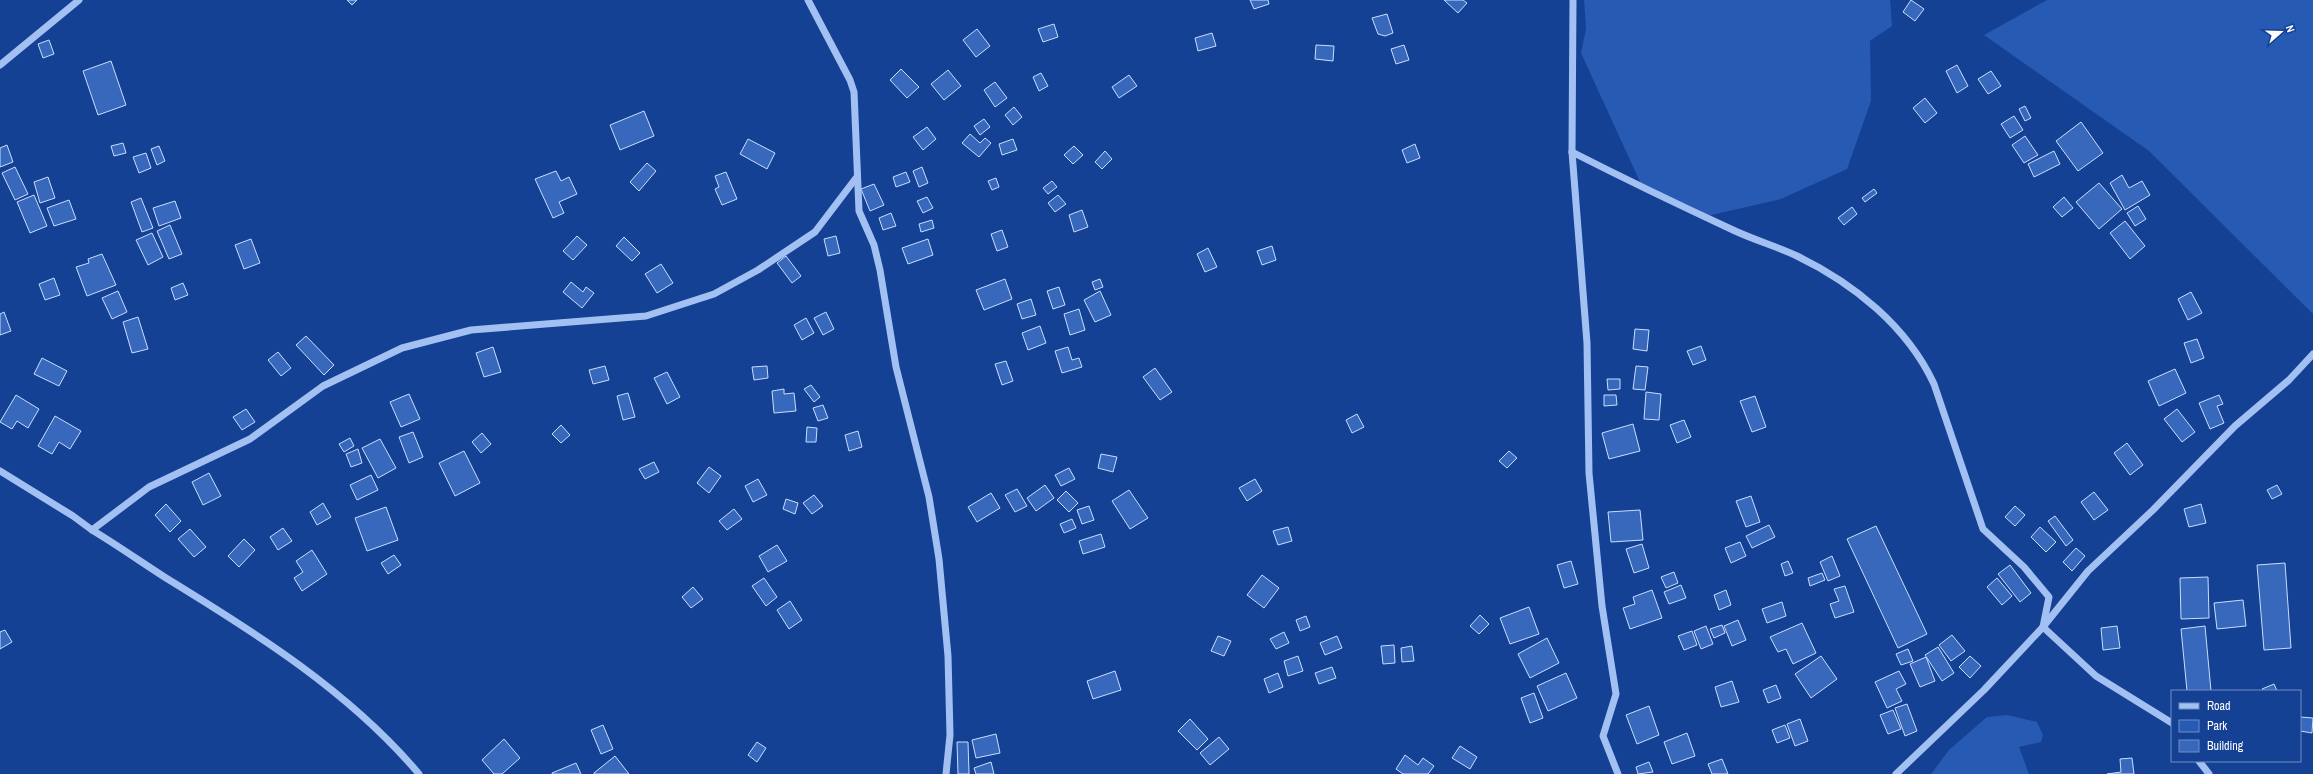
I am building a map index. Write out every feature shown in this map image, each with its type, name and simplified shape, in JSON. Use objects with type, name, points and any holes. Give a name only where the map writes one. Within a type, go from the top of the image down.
[{"type":"street","points":[[0,65],[79,0]]},
{"type":"street","points":[[808,0],[850,80],[854,92],[856,178],[859,210],[874,245],[880,270],[896,367],[929,497],[939,558],[948,664],[950,736],[946,774]]},
{"type":"street","points":[[1573,0],[1572,152],[1587,343],[1589,473],[1602,606],[1616,694],[1603,736],[1618,774]]},
{"type":"street","points":[[1572,152],[1735,231],[1798,256],[1846,282],[1884,314],[1925,364],[1934,384],[1983,529],[2024,567],[2049,597],[2043,627]]},
{"type":"street","points":[[92,530],[149,487],[250,439],[323,386],[402,348],[471,330],[646,316],[714,294],[758,270],[815,232],[856,178]]},
{"type":"street","points":[[1896,774],[1984,690],[2043,627],[2088,571],[2152,510],[2235,426],[2289,380],[2313,354]]},
{"type":"street","points":[[0,471],[73,516],[92,530],[241,625],[304,669],[364,718],[405,757],[419,774]]},
{"type":"street","points":[[2043,627],[2096,676],[2171,722]]},
{"type":"street","points":[[2199,762],[2209,774]]},
{"type":"green space","points":[[1584,0],[1890,0],[1892,26],[1870,41],[1871,101],[1847,169],[1781,199],[1707,216],[1641,184],[1581,53],[1586,29]]},
{"type":"green space","points":[[2047,0],[2313,0],[2313,314],[2149,151],[1984,35]]},
{"type":"green space","points":[[2007,715],[2037,722],[2043,735],[2041,742],[2019,747],[2029,774],[1931,774],[1949,750],[1987,717]]},
{"type":"building","points":[[347,0],[357,0],[352,5]]},
{"type":"building","points":[[1250,0],[1268,0],[1269,4],[1254,9]]},
{"type":"building","points":[[1444,0],[1463,0],[1467,3],[1458,13]]},
{"type":"building","points":[[1911,0],[1924,9],[1915,21],[1903,12]]},
{"type":"building","points":[[1387,14],[1393,33],[1385,36],[1378,34],[1372,18]]},
{"type":"building","points":[[1054,24],[1058,37],[1043,42],[1038,29]]},
{"type":"building","points":[[977,29],[990,46],[976,57],[963,40]]},
{"type":"building","points":[[1212,33],[1216,46],[1198,51],[1195,38]]},
{"type":"building","points":[[49,40],[54,54],[43,58],[38,44]]},
{"type":"building","points":[[1316,45],[1334,46],[1333,61],[1315,59]]},
{"type":"building","points":[[1404,45],[1409,60],[1396,64],[1391,49]]},
{"type":"building","points":[[111,61],[126,105],[98,115],[83,71]]},
{"type":"building","points":[[1957,65],[1968,86],[1957,93],[1946,71]]},
{"type":"building","points":[[901,69],[919,87],[907,98],[890,80]]},
{"type":"building","points":[[948,70],[961,86],[944,100],[931,84]]},
{"type":"building","points":[[1991,71],[2001,86],[1988,94],[1978,79]]},
{"type":"building","points":[[1041,73],[1048,86],[1039,91],[1033,77]]},
{"type":"building","points":[[1129,75],[1137,86],[1119,98],[1112,87]]},
{"type":"building","points":[[995,82],[1007,98],[995,107],[984,90]]},
{"type":"building","points":[[1925,98],[1937,113],[1925,123],[1913,108]]},
{"type":"building","points":[[2025,106],[2031,118],[2025,121],[2019,109]]},
{"type":"building","points":[[1014,107],[1022,117],[1013,125],[1005,115]]},
{"type":"building","points":[[644,111],[654,136],[620,150],[610,125]]},
{"type":"building","points":[[2014,116],[2023,130],[2010,138],[2001,124]]},
{"type":"building","points":[[984,119],[990,127],[980,135],[974,126]]},
{"type":"building","points":[[2081,122],[2103,153],[2078,171],[2056,141]]},
{"type":"building","points":[[927,127],[936,139],[923,150],[913,137]]},
{"type":"building","points":[[970,134],[980,143],[985,138],[991,143],[979,157],[962,143]]},
{"type":"building","points":[[2025,136],[2038,155],[2024,163],[2012,145]]},
{"type":"building","points":[[748,139],[775,153],[767,169],[740,154]]},
{"type":"building","points":[[1013,139],[1017,150],[1002,155],[999,144]]},
{"type":"building","points":[[123,143],[126,153],[114,156],[111,146]]},
{"type":"building","points":[[1415,144],[1420,158],[1407,163],[1402,150]]},
{"type":"building","points":[[7,145],[13,162],[0,167],[0,148]]},
{"type":"building","points":[[159,146],[165,161],[157,165],[151,149]]},
{"type":"building","points":[[1074,146],[1083,155],[1073,164],[1064,155]]},
{"type":"building","points":[[1105,151],[1112,159],[1102,169],[1095,162]]},
{"type":"building","points":[[2054,151],[2060,164],[2034,177],[2028,164]]},
{"type":"building","points":[[146,153],[151,168],[139,173],[133,157]]},
{"type":"building","points":[[647,163],[656,171],[639,191],[630,182]]},
{"type":"building","points":[[15,167],[28,194],[15,200],[2,173]]},
{"type":"building","points":[[922,167],[928,183],[919,187],[913,171]]},
{"type":"building","points":[[556,171],[561,181],[569,177],[577,194],[559,202],[564,213],[553,218],[535,179]]},
{"type":"building","points":[[726,172],[737,199],[722,205],[715,189],[719,187],[715,176]]},
{"type":"building","points":[[906,172],[910,182],[896,187],[893,177]]},
{"type":"building","points":[[2122,175],[2129,188],[2142,181],[2150,195],[2125,210],[2110,183]]},
{"type":"building","points":[[48,177],[55,198],[40,203],[34,182]]},
{"type":"building","points":[[996,178],[999,187],[992,190],[988,181]]},
{"type":"building","points":[[1052,181],[1057,187],[1048,194],[1043,188]]},
{"type":"building","points":[[2099,183],[2122,209],[2099,229],[2076,202]]},
{"type":"building","points":[[874,184],[884,205],[870,211],[861,189]]},
{"type":"building","points":[[1874,189],[1877,193],[1865,202],[1862,198]]},
{"type":"building","points":[[34,195],[47,226],[30,233],[17,202]]},
{"type":"building","points":[[1058,195],[1066,204],[1055,212],[1048,203]]},
{"type":"building","points":[[927,197],[933,208],[923,213],[917,201]]},
{"type":"building","points":[[2064,197],[2073,208],[2062,217],[2053,207]]},
{"type":"building","points":[[141,198],[153,228],[142,232],[131,202]]},
{"type":"building","points":[[69,200],[76,219],[54,226],[47,208]]},
{"type":"building","points":[[175,201],[181,218],[159,226],[153,208]]},
{"type":"building","points":[[2138,206],[2146,219],[2135,226],[2127,213]]},
{"type":"building","points":[[1852,207],[1857,214],[1844,225],[1838,218]]},
{"type":"building","points":[[1082,210],[1088,227],[1074,232],[1069,215]]},
{"type":"building","points":[[891,213],[896,226],[883,230],[879,218]]},
{"type":"building","points":[[932,220],[934,228],[921,232],[919,224]]},
{"type":"building","points":[[2125,221],[2145,246],[2130,259],[2110,233]]},
{"type":"building","points":[[170,225],[182,254],[169,259],[157,231]]},
{"type":"building","points":[[1002,230],[1008,247],[997,251],[991,234]]},
{"type":"building","points":[[152,233],[163,257],[148,265],[136,240]]},
{"type":"building","points":[[577,236],[587,245],[573,260],[563,251]]},
{"type":"building","points":[[836,236],[840,253],[828,256],[824,239]]},
{"type":"building","points":[[624,237],[640,253],[632,261],[616,246]]},
{"type":"building","points":[[251,239],[260,263],[244,269],[235,245]]},
{"type":"building","points":[[928,239],[933,255],[908,264],[902,248]]},
{"type":"building","points":[[1272,246],[1276,260],[1262,265],[1257,251]]},
{"type":"building","points":[[1208,248],[1217,267],[1205,272],[1197,254]]},
{"type":"building","points":[[102,254],[116,285],[87,296],[76,267],[89,263],[88,259]]},
{"type":"building","points":[[786,256],[801,276],[792,283],[777,263]]},
{"type":"building","points":[[661,264],[673,283],[657,293],[645,274]]},
{"type":"building","points":[[54,278],[60,295],[45,300],[39,284]]},
{"type":"building","points":[[1005,279],[1012,299],[984,310],[976,290]]},
{"type":"building","points":[[1100,279],[1103,287],[1095,290],[1092,282]]},
{"type":"building","points":[[571,282],[583,292],[586,287],[594,293],[582,308],[563,292]]},
{"type":"building","points":[[183,283],[188,295],[175,300],[171,288]]},
{"type":"building","points":[[1059,287],[1065,305],[1053,309],[1047,291]]},
{"type":"building","points":[[118,291],[127,312],[112,319],[102,298]]},
{"type":"building","points":[[1100,291],[1111,315],[1095,322],[1084,300]]},
{"type":"building","points":[[2191,292],[2202,313],[2188,320],[2178,299]]},
{"type":"building","points":[[1031,299],[1036,315],[1022,319],[1017,304]]},
{"type":"building","points":[[1079,309],[1085,330],[1070,335],[1064,314]]},
{"type":"building","points":[[4,312],[11,331],[0,335],[0,314]]},
{"type":"building","points":[[826,312],[834,329],[823,335],[814,318]]},
{"type":"building","points":[[138,317],[148,349],[132,353],[123,322]]},
{"type":"building","points":[[806,318],[814,333],[802,340],[794,325]]},
{"type":"building","points":[[1040,326],[1046,343],[1028,350],[1022,333]]},
{"type":"building","points":[[1635,329],[1649,330],[1647,351],[1633,349]]},
{"type":"building","points":[[306,336],[334,365],[324,375],[296,345]]},
{"type":"building","points":[[2197,339],[2204,358],[2191,363],[2184,343]]},
{"type":"building","points":[[1701,346],[1706,360],[1693,365],[1687,351]]},
{"type":"building","points":[[493,347],[501,372],[484,377],[476,353]]},
{"type":"building","points":[[1068,347],[1072,360],[1079,358],[1082,367],[1062,373],[1055,351]]},
{"type":"building","points":[[278,352],[291,368],[281,376],[268,360]]},
{"type":"building","points":[[42,358],[67,371],[59,386],[34,374]]},
{"type":"building","points":[[1006,361],[1013,381],[1002,385],[995,364]]},
{"type":"building","points":[[605,366],[609,380],[593,384],[589,370]]},
{"type":"building","points":[[767,366],[768,378],[754,380],[752,367]]},
{"type":"building","points":[[1636,366],[1648,367],[1645,390],[1633,389]]},
{"type":"building","points":[[1155,368],[1172,392],[1160,400],[1143,377]]},
{"type":"building","points":[[2175,369],[2186,393],[2159,406],[2148,381]]},
{"type":"building","points":[[667,372],[680,397],[667,404],[654,378]]},
{"type":"building","points":[[1607,379],[1620,379],[1620,389],[1608,390]]},
{"type":"building","points":[[811,385],[820,397],[814,402],[804,389]]},
{"type":"building","points":[[784,389],[784,394],[794,393],[796,411],[774,413],[772,391]]},
{"type":"building","points":[[1646,392],[1661,394],[1659,420],[1644,419]]},
{"type":"building","points":[[628,393],[635,417],[623,420],[617,396]]},
{"type":"building","points":[[409,394],[420,419],[401,427],[390,402]]},
{"type":"building","points":[[16,395],[39,409],[28,428],[17,421],[12,429],[0,422]]},
{"type":"building","points":[[1604,395],[1616,395],[1617,405],[1604,406]]},
{"type":"building","points":[[2219,395],[2223,404],[2217,406],[2224,423],[2210,429],[2199,403]]},
{"type":"building","points":[[1755,396],[1766,427],[1752,432],[1740,401]]},
{"type":"building","points":[[823,405],[828,418],[818,421],[813,408]]},
{"type":"building","points":[[246,409],[255,422],[242,430],[233,417]]},
{"type":"building","points":[[2177,409],[2195,432],[2182,442],[2164,419]]},
{"type":"building","points":[[1357,414],[1364,427],[1352,433],[1346,420]]},
{"type":"building","points":[[55,416],[81,431],[70,449],[59,442],[52,454],[38,446]]},
{"type":"building","points":[[1684,420],[1691,437],[1677,443],[1670,425]]},
{"type":"building","points":[[1633,424],[1640,451],[1609,459],[1602,433]]},
{"type":"building","points":[[561,425],[570,435],[561,443],[552,434]]},
{"type":"building","points":[[807,427],[817,428],[816,442],[806,442]]},
{"type":"building","points":[[858,431],[862,447],[849,451],[845,435]]},
{"type":"building","points":[[413,432],[423,457],[409,463],[399,437]]},
{"type":"building","points":[[482,433],[491,444],[481,453],[472,442]]},
{"type":"building","points":[[350,438],[354,446],[344,452],[339,444]]},
{"type":"building","points":[[380,439],[396,468],[378,478],[362,448]]},
{"type":"building","points":[[2127,443],[2143,465],[2130,475],[2114,453]]},
{"type":"building","points":[[358,449],[362,463],[351,467],[346,454]]},
{"type":"building","points":[[464,451],[480,483],[455,496],[439,463]]},
{"type":"building","points":[[1509,451],[1517,458],[1507,468],[1499,461]]},
{"type":"building","points":[[1101,454],[1117,457],[1113,472],[1098,468]]},
{"type":"building","points":[[654,462],[659,472],[645,479],[639,469]]},
{"type":"building","points":[[709,467],[721,476],[709,493],[697,483]]},
{"type":"building","points":[[1069,468],[1075,479],[1061,486],[1055,475]]},
{"type":"building","points":[[209,473],[221,496],[203,505],[192,482]]},
{"type":"building","points":[[371,475],[378,490],[357,500],[350,485]]},
{"type":"building","points":[[758,479],[767,495],[753,502],[745,486]]},
{"type":"building","points":[[1255,479],[1262,491],[1247,501],[1239,488]]},
{"type":"building","points":[[1045,485],[1054,498],[1036,511],[1027,498]]},
{"type":"building","points":[[2277,485],[2282,494],[2272,499],[2267,490]]},
{"type":"building","points":[[1017,489],[1027,506],[1015,512],[1005,495]]},
{"type":"building","points":[[1129,490],[1148,518],[1130,529],[1112,501]]},
{"type":"building","points":[[1066,491],[1078,503],[1069,512],[1057,500]]},
{"type":"building","points":[[2094,492],[2108,510],[2094,520],[2081,502]]},
{"type":"building","points":[[991,493],[1000,508],[977,522],[968,507]]},
{"type":"building","points":[[814,495],[823,506],[812,514],[803,503]]},
{"type":"building","points":[[1751,496],[1760,522],[1746,527],[1736,501]]},
{"type":"building","points":[[786,499],[798,503],[795,514],[783,509]]},
{"type":"building","points":[[323,503],[331,517],[317,525],[310,512]]},
{"type":"building","points":[[166,504],[181,521],[170,532],[155,515]]},
{"type":"building","points":[[2201,504],[2206,523],[2189,527],[2184,509]]},
{"type":"building","points":[[1089,506],[1094,520],[1082,524],[1077,510]]},
{"type":"building","points":[[2015,506],[2025,515],[2015,526],[2005,517]]},
{"type":"building","points":[[386,507],[398,540],[367,551],[355,518]]},
{"type":"building","points":[[734,509],[742,519],[727,530],[719,521]]},
{"type":"building","points":[[1640,510],[1643,540],[1611,542],[1608,512]]},
{"type":"building","points":[[2055,516],[2073,540],[2066,546],[2048,521]]},
{"type":"building","points":[[1072,519],[1076,528],[1064,533],[1060,524]]},
{"type":"building","points":[[1769,525],[1775,537],[1752,548],[1746,536]]},
{"type":"building","points":[[1876,526],[1927,634],[1898,648],[1847,539]]},
{"type":"building","points":[[1288,527],[1292,541],[1278,545],[1273,531]]},
{"type":"building","points":[[2040,527],[2056,542],[2046,552],[2031,537]]},
{"type":"building","points":[[283,528],[292,541],[278,550],[270,537]]},
{"type":"building","points":[[190,529],[206,547],[194,557],[178,539]]},
{"type":"building","points":[[1101,534],[1105,547],[1083,554],[1079,541]]},
{"type":"building","points":[[244,539],[255,550],[239,567],[228,556]]},
{"type":"building","points":[[1740,542],[1746,556],[1731,563],[1725,548]]},
{"type":"building","points":[[1642,544],[1649,568],[1634,573],[1626,549]]},
{"type":"building","points":[[777,545],[787,561],[768,572],[759,556]]},
{"type":"building","points":[[2076,548],[2085,556],[2072,571],[2063,562]]},
{"type":"building","points":[[312,550],[327,574],[302,591],[294,578],[303,572],[296,561]]},
{"type":"building","points":[[394,555],[401,565],[388,574],[381,563]]},
{"type":"building","points":[[1832,556],[1840,576],[1828,581],[1820,562]]},
{"type":"building","points":[[1571,561],[1578,584],[1564,588],[1557,565]]},
{"type":"building","points":[[1788,561],[1793,573],[1785,576],[1781,564]]},
{"type":"building","points":[[2285,563],[2291,648],[2264,650],[2257,565]]},
{"type":"building","points":[[2010,565],[2031,593],[2020,602],[1998,574]]},
{"type":"building","points":[[1674,572],[1678,583],[1666,588],[1661,577]]},
{"type":"building","points":[[1822,573],[1825,580],[1810,586],[1808,578]]},
{"type":"building","points":[[1262,575],[1279,588],[1264,608],[1247,595]]},
{"type":"building","points":[[2208,577],[2209,618],[2181,619],[2180,578]]},
{"type":"building","points":[[764,578],[777,597],[766,606],[752,586]]},
{"type":"building","points":[[1997,578],[2012,596],[2002,605],[1987,587]]},
{"type":"building","points":[[1681,585],[1686,598],[1669,604],[1664,592]]},
{"type":"building","points":[[1845,586],[1854,612],[1835,618],[1830,604],[1839,601],[1834,589]]},
{"type":"building","points":[[693,587],[703,599],[691,608],[682,597]]},
{"type":"building","points":[[1652,590],[1662,618],[1630,629],[1623,608],[1635,604],[1633,597]]},
{"type":"building","points":[[1726,590],[1731,605],[1719,610],[1714,595]]},
{"type":"building","points":[[2243,600],[2246,626],[2217,629],[2214,603]]},
{"type":"building","points":[[790,601],[802,620],[789,629],[777,610]]},
{"type":"building","points":[[1782,602],[1786,616],[1767,623],[1762,609]]},
{"type":"building","points":[[1529,607],[1539,634],[1510,644],[1500,618]]},
{"type":"building","points":[[1480,615],[1489,624],[1479,634],[1470,626]]},
{"type":"building","points":[[1306,616],[1310,627],[1300,631],[1296,620]]},
{"type":"building","points":[[1738,620],[1746,640],[1732,646],[1724,626]]},
{"type":"building","points":[[1802,623],[1816,653],[1793,664],[1786,649],[1778,652],[1770,637]]},
{"type":"building","points":[[1722,625],[1725,633],[1714,638],[1710,629]]},
{"type":"building","points":[[1706,626],[1713,644],[1701,649],[1694,631]]},
{"type":"building","points":[[2117,626],[2120,648],[2103,650],[2101,628]]},
{"type":"building","points":[[2205,626],[2211,690],[2187,690],[2181,629]]},
{"type":"building","points":[[5,630],[12,642],[0,649],[0,632]]},
{"type":"building","points":[[1692,631],[1697,645],[1684,650],[1678,636]]},
{"type":"building","points":[[1284,632],[1289,643],[1276,649],[1270,639]]},
{"type":"building","points":[[1952,635],[1965,651],[1951,661],[1939,645]]},
{"type":"building","points":[[1218,636],[1231,641],[1224,656],[1211,651]]},
{"type":"building","points":[[1337,636],[1342,648],[1325,655],[1320,643]]},
{"type":"building","points":[[1547,638],[1559,663],[1530,678],[1518,654]]},
{"type":"building","points":[[1394,645],[1395,663],[1383,664],[1381,646]]},
{"type":"building","points":[[1412,646],[1414,661],[1402,662],[1401,648]]},
{"type":"building","points":[[1938,647],[1954,673],[1942,681],[1925,655]]},
{"type":"building","points":[[1908,649],[1913,661],[1901,665],[1896,654]]},
{"type":"building","points":[[1298,656],[1303,671],[1288,676],[1284,661]]},
{"type":"building","points":[[1821,656],[1837,679],[1811,698],[1795,674]]},
{"type":"building","points":[[1970,656],[1981,666],[1970,678],[1959,667]]},
{"type":"building","points":[[1926,657],[1935,681],[1920,687],[1910,664]]},
{"type":"building","points":[[1332,667],[1336,678],[1319,684],[1315,673]]},
{"type":"building","points":[[1115,671],[1121,690],[1093,699],[1087,681]]},
{"type":"building","points":[[1899,671],[1906,684],[1896,689],[1902,701],[1887,708],[1875,682]]},
{"type":"building","points":[[1278,673],[1283,687],[1269,693],[1264,679]]},
{"type":"building","points":[[1566,673],[1577,698],[1548,711],[1537,686]]},
{"type":"building","points":[[1732,681],[1739,702],[1721,707],[1715,687]]},
{"type":"building","points":[[2274,684],[2277,690],[2262,690]]},
{"type":"building","points":[[1776,685],[1781,698],[1768,703],[1763,690]]},
{"type":"building","points":[[1534,693],[1543,718],[1530,723],[1521,698]]},
{"type":"building","points":[[1907,704],[1917,731],[1905,736],[1895,708]]},
{"type":"building","points":[[1649,706],[1659,735],[1637,744],[1626,715]]},
{"type":"building","points":[[1893,710],[1901,729],[1888,734],[1880,715]]},
{"type":"building","points":[[2301,717],[2313,718],[2312,733],[2301,731]]},
{"type":"building","points":[[1190,719],[1208,739],[1197,750],[1178,731]]},
{"type":"building","points":[[1800,719],[1808,741],[1795,746],[1787,724]]},
{"type":"building","points":[[603,725],[613,749],[601,754],[591,730]]},
{"type":"building","points":[[1785,725],[1790,738],[1777,743],[1772,730]]},
{"type":"building","points":[[1687,733],[1695,756],[1672,764],[1664,742]]},
{"type":"building","points":[[996,734],[1000,753],[976,758],[972,740]]},
{"type":"building","points":[[1219,737],[1229,749],[1210,765],[1200,753]]},
{"type":"building","points":[[504,739],[520,758],[502,774],[494,774],[482,760]]},
{"type":"building","points":[[757,742],[766,748],[757,762],[748,755]]},
{"type":"building","points":[[957,742],[968,742],[969,774],[958,774]]},
{"type":"building","points":[[1460,746],[1477,757],[1470,769],[1452,758]]},
{"type":"building","points":[[1405,755],[1418,765],[1423,758],[1434,766],[1428,774],[1403,774],[1396,769]]},
{"type":"building","points":[[615,756],[629,774],[594,774],[594,773]]},
{"type":"building","points":[[2132,758],[2134,774],[2107,774],[2121,772],[2120,759]]},
{"type":"building","points":[[1722,759],[1728,774],[1712,774],[1708,764]]},
{"type":"building","points":[[991,762],[994,774],[976,774],[974,768]]},
{"type":"building","points":[[1649,762],[1653,772],[1638,774],[1636,767]]},
{"type":"building","points":[[576,763],[581,774],[552,774],[552,773]]}]
